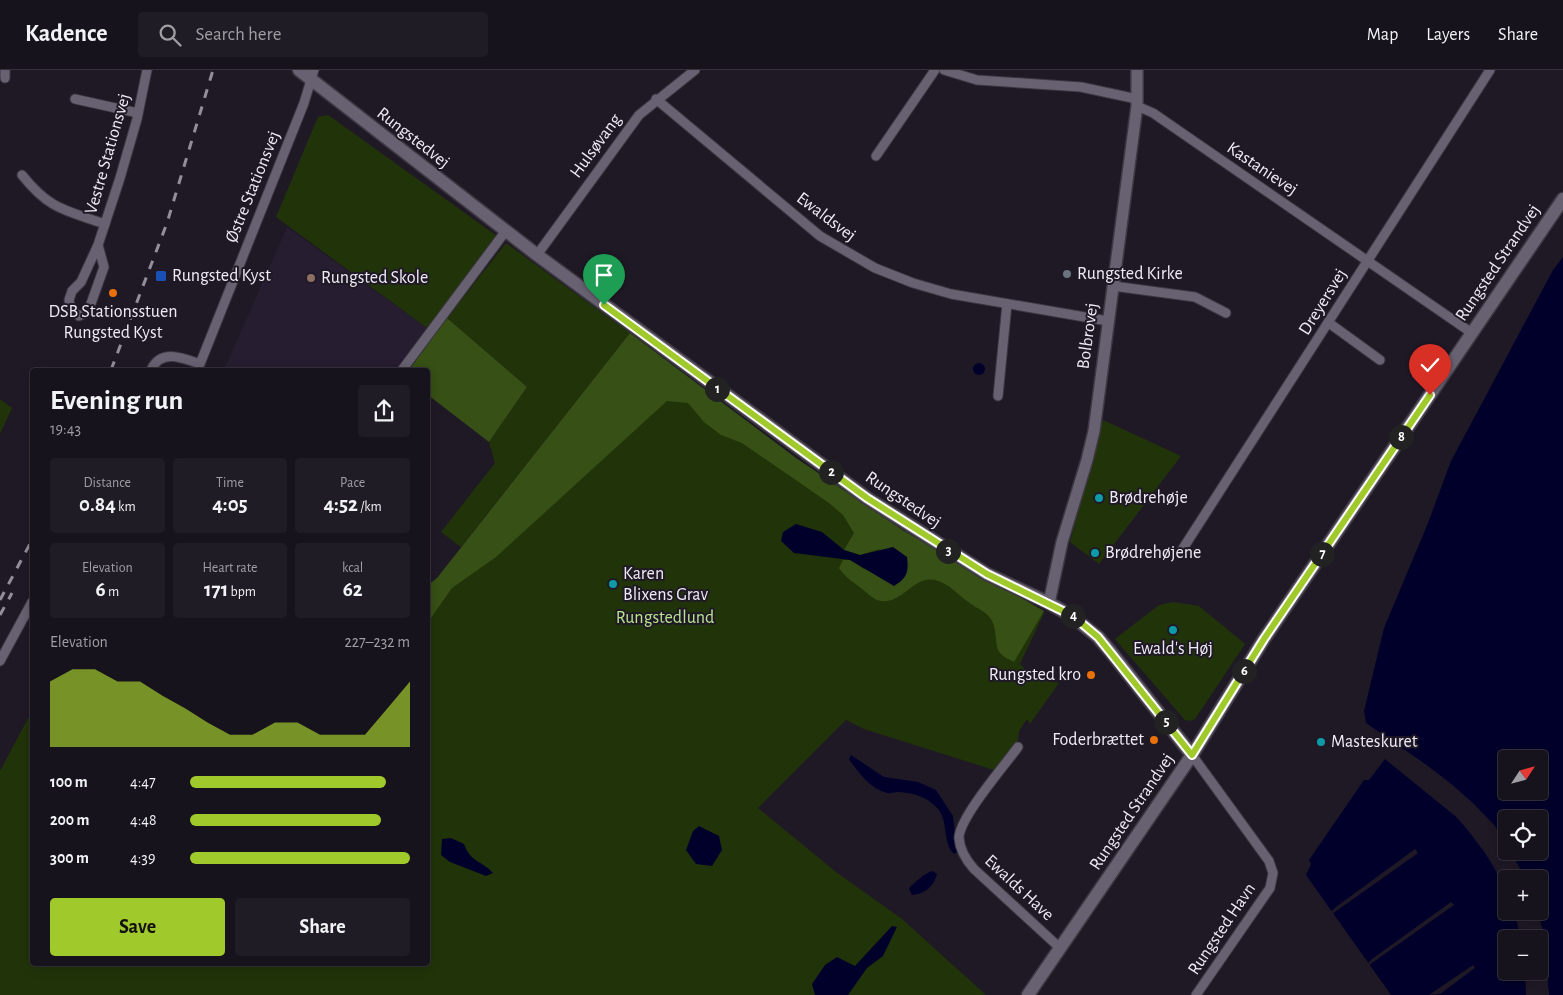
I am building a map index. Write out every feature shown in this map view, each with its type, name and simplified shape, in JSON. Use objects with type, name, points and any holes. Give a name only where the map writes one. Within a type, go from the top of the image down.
[{"type":"main road","name":"Rungstedvej","points":[[299,70],[313,75],[505,232],[867,498],[987,574],[1073,616],[1098,637],[1192,755]]},
{"type":"main road","name":"Rungsted Strandvej","points":[[1028,995],[1192,755],[1264,639],[1563,199]]},
{"type":"street","name":"Vestre Stationsvej","points":[[98,245],[104,267],[88,312],[79,316],[71,310],[68,300],[72,291],[81,282],[98,245],[138,113],[147,70]]},
{"type":"street","name":"Hulsøvang","points":[[537,255],[638,115],[695,70]]},
{"type":"street","points":[[876,156],[935,70]]},
{"type":"street","name":"Kastanievej","points":[[944,70],[977,80],[1081,87],[1137,102],[1472,333]]},
{"type":"street","name":"Bolbrovej","points":[[1049,603],[1062,542],[1088,460],[1137,102],[1137,70]]},
{"type":"street","name":"Dreyersvej","points":[[1182,550],[1490,70]]},
{"type":"street","name":"Østre Stationsvej","points":[[152,368],[158,360],[170,356],[178,356],[200,364],[313,75]]},
{"type":"street","name":"Ewaldsvej","points":[[656,99],[820,236],[874,268],[913,283],[951,294],[1108,321]]},
{"type":"street","points":[[75,100],[138,113]]},
{"type":"street","points":[[22,175],[35,191],[54,207],[105,224]]},
{"type":"street","points":[[403,368],[505,232]]},
{"type":"street","points":[[1113,286],[1195,297],[1226,313]]},
{"type":"street","points":[[998,396],[1007,304]]},
{"type":"street","points":[[1329,323],[1380,360]]},
{"type":"street","points":[[0,661],[30,606]]},
{"type":"street","name":"Ewalds Have","points":[[1018,747],[964,820],[959,838],[964,857],[974,870],[1060,948]]},
{"type":"street","name":"Rungsted Havn","points":[[1192,755],[1264,854],[1273,873],[1270,888],[1196,995]]},
{"type":"shaded area","name":"Rungsted Skole","points":[[287,227],[427,328],[398,368],[225,368]]},
{"type":"green space","points":[[328,115],[497,236],[427,328],[276,217],[318,117]]},
{"type":"green space","points":[[506,243],[630,333],[461,547],[441,532],[495,463],[489,442],[527,387],[447,318]]},
{"type":"green space","points":[[447,318],[527,387],[489,442],[430,397],[430,368],[410,368]]},
{"type":"green space","points":[[630,333],[796,458],[904,531],[1044,611],[1014,662],[1002,655],[997,648],[994,626],[990,618],[941,582],[927,580],[913,586],[893,600],[877,600],[846,577],[839,568],[843,560],[850,560],[864,569],[880,549],[860,555],[844,550],[854,533],[843,515],[829,503],[742,443],[721,435],[704,422],[688,403],[667,401],[496,557],[452,588],[430,619],[430,583],[437,578]]},
{"type":"green space","name":"Rungstedlund","points":[[628,344],[856,508],[1023,605],[1044,613],[1020,664],[1035,679],[1059,683],[1030,724],[1027,719],[1019,731],[1018,740],[994,770],[864,729],[846,720],[758,808],[836,872],[902,919],[986,995],[0,995],[0,771],[30,715],[30,966],[430,966],[430,593]]},
{"type":"green space","points":[[0,399],[12,408],[0,434]]},
{"type":"green space","points":[[1103,420],[1181,456],[1099,564],[1070,542]]},
{"type":"green space","points":[[1173,602],[1199,606],[1245,644],[1195,719],[1190,721],[1185,720],[1115,639],[1159,605]]},
{"type":"water","points":[[1563,257],[1563,995],[1549,995],[1548,930],[1543,930],[1540,920],[1548,920],[1548,870],[1521,870],[1515,860],[1548,860],[1548,810],[1498,810],[1498,833],[1461,792],[1424,763],[1366,723],[1364,711],[1384,628],[1428,523],[1451,461],[1553,270]]},
{"type":"water","points":[[977,363],[981,363],[985,369],[981,375],[977,375],[973,371],[973,367]]},
{"type":"water","points":[[796,524],[822,532],[844,550],[860,555],[893,547],[907,557],[908,567],[906,574],[894,586],[850,560],[794,553],[781,541],[783,532]]},
{"type":"water","points":[[851,755],[884,777],[918,782],[936,790],[953,816],[957,852],[954,854],[950,849],[941,813],[933,804],[914,794],[888,793],[875,788],[856,769],[849,759]]},
{"type":"water","points":[[1385,759],[1449,809],[1477,840],[1498,874],[1498,920],[1516,920],[1519,930],[1498,930],[1498,980],[1525,980],[1526,995],[1391,995],[1306,875],[1311,864],[1309,860],[1364,780],[1369,780]]},
{"type":"water","points":[[699,826],[719,836],[722,850],[712,866],[696,864],[686,850],[693,831]]},
{"type":"water","points":[[451,838],[464,844],[473,858],[493,873],[486,876],[450,862],[441,855],[442,839]]},
{"type":"water","points":[[932,871],[937,874],[931,886],[921,893],[912,895],[909,889],[911,886]]},
{"type":"water","points":[[892,926],[897,927],[883,956],[867,968],[848,995],[815,995],[812,984],[825,965],[837,957],[855,966]]},
{"type":"pier","points":[[1387,757],[1450,807],[1479,838],[1498,870],[1498,875],[1489,858],[1460,820],[1385,759]]},
{"type":"pier","points":[[1418,763],[1435,772],[1474,804],[1495,826],[1498,835],[1472,806]]},
{"type":"pier","points":[[1415,849],[1418,853],[1332,914],[1331,912],[1336,907]]},
{"type":"pier","points":[[1451,902],[1454,905],[1369,965],[1368,963],[1372,959]]},
{"type":"pier","points":[[1537,920],[1540,920],[1543,930],[1540,930]]},
{"type":"pier","points":[[1473,965],[1475,968],[1440,994],[1429,995]]},
{"type":"pier","points":[[1545,980],[1548,980],[1549,995],[1546,995]]},
{"type":"railway","points":[[112,368],[167,223],[213,70]]},
{"type":"railway","points":[[0,600],[30,544]]},
{"type":"railway","points":[[0,615],[12,593]]},
{"type":"place","name":"Rungsted Kirke","points":[[1067,274]]},
{"type":"place","name":"Rungsted Kyst","points":[[161,276]]},
{"type":"place","name":"Rungsted Skole","points":[[311,278]]},
{"type":"place","name":"DSB Stationsstuen Rungsted Kyst","points":[[113,293]]},
{"type":"place","name":"Brødrehøje","points":[[1099,498]]},
{"type":"place","name":"Brødrehøjene","points":[[1095,553]]},
{"type":"place","name":"Karen Blixens Grav","points":[[613,584]]},
{"type":"place","name":"Ewald's Høj","points":[[1173,630]]},
{"type":"place","name":"Rungsted kro","points":[[1091,675]]},
{"type":"place","name":"Foderbrættet","points":[[1154,740]]},
{"type":"place","name":"Masteskuret","points":[[1321,742]]},
{"type":"route","points":[[604,305],[871,500],[948,551],[987,574],[1073,616],[1098,637],[1192,755],[1264,639],[1430,395]]}]
